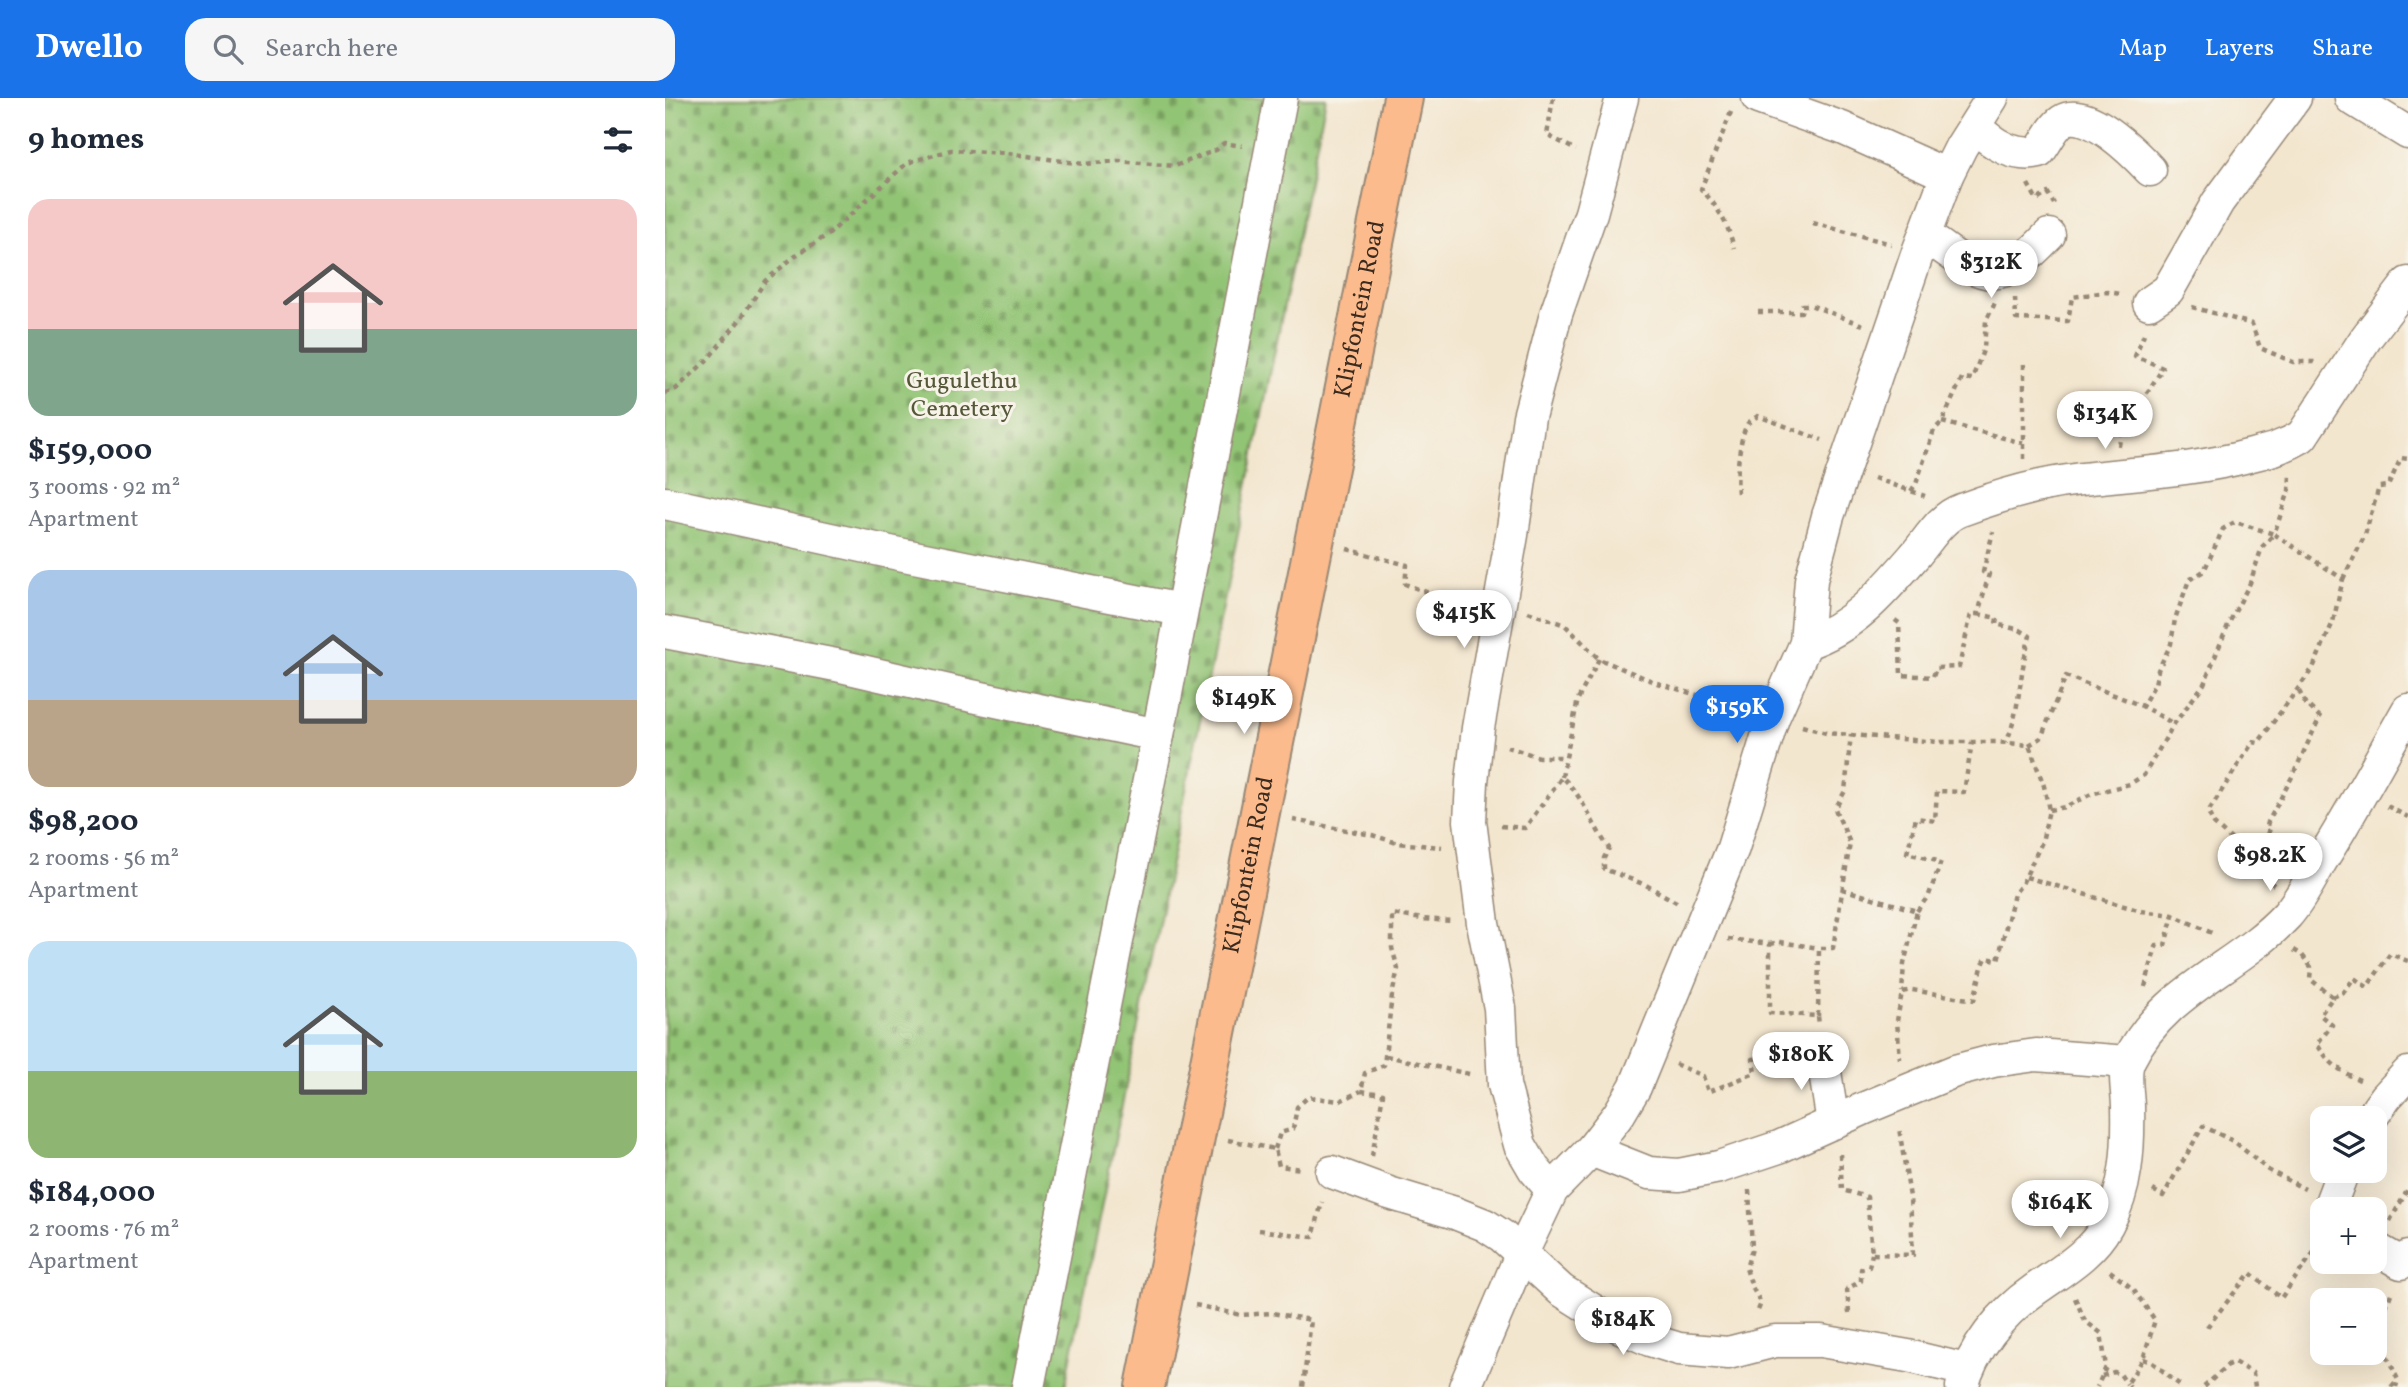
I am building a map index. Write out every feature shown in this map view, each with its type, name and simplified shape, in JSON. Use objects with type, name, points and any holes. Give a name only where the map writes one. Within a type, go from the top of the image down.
[{"type":"main road","name":"Klipfontein Road","points":[[1145,1387],[1403,98]]},
{"type":"street","points":[[1552,1190],[1534,1169],[1520,1145],[1504,1085],[1500,1009],[1483,923],[1472,835],[1478,728],[1532,404],[1556,314],[1605,165],[1622,98]]},
{"type":"street","points":[[1465,1387],[1552,1190],[1591,1150],[1630,1096],[1733,848],[1773,718],[1806,643],[1811,580],[1847,458],[1947,175],[1992,98]]},
{"type":"street","points":[[2158,296],[2218,202],[2295,98]]},
{"type":"street","points":[[2351,98],[2408,134]]},
{"type":"street","points":[[1745,104],[1842,128],[1947,175]]},
{"type":"street","points":[[1028,1387],[1278,113]]},
{"type":"street","points":[[1976,127],[1987,139],[2001,147],[2029,154],[2039,152],[2061,121],[2079,119],[2105,130],[2123,142],[2150,170]]},
{"type":"street","points":[[1922,243],[1984,274],[2002,279],[2049,235]]},
{"type":"street","points":[[1806,643],[1844,626],[1872,603],[1949,516],[2028,488],[2155,474],[2231,460],[2291,443],[2302,436],[2408,283]]},
{"type":"street","points":[[665,503],[1181,610]]},
{"type":"street","points":[[665,632],[836,665],[958,694],[1158,735]]},
{"type":"street","points":[[1332,1172],[1471,1219],[1502,1236],[1561,1290],[1650,1340],[1702,1353],[1728,1353],[1775,1341],[1801,1340],[1851,1346],[1964,1378],[1993,1329],[2011,1308],[2084,1254],[2106,1227],[2120,1198],[2125,1174],[2129,1108],[2128,1062],[2156,1022],[2171,1006],[2189,989],[2243,954],[2294,905],[2408,710]]},
{"type":"street","points":[[1822,1053],[1832,1123]]},
{"type":"street","points":[[1591,1150],[1649,1173],[1666,1175],[1719,1167],[1779,1147],[1955,1071],[1993,1060],[2036,1055],[2128,1062]]},
{"type":"street","points":[[2379,1106],[2408,1073]]},
{"type":"path","points":[[1553,98],[1547,135],[1605,165]]},
{"type":"path","points":[[1734,248],[1729,228],[1701,189],[1745,104]]},
{"type":"path","points":[[665,393],[676,388],[708,359],[742,317],[765,281],[796,255],[829,234],[907,163],[951,149],[1007,153],[1083,164],[1118,161],[1175,166],[1216,150],[1224,143],[1242,146],[1278,113]]},
{"type":"path","points":[[2029,154],[2026,180],[2037,200],[2048,193],[2057,208],[2047,220],[2049,235]]},
{"type":"path","points":[[1813,223],[1922,243]]},
{"type":"path","points":[[2002,279],[2017,300],[2016,320],[2069,321],[2072,297],[2095,293],[2158,296],[2252,324],[2260,348],[2293,362],[2351,362]]},
{"type":"path","points":[[1911,491],[1916,484],[1934,430],[1942,422],[1962,378],[1972,379],[1985,348],[1986,321],[2002,279]]},
{"type":"path","points":[[2115,477],[2121,433],[2163,368],[2135,356],[2158,296]]},
{"type":"path","points":[[1758,312],[1801,312],[1802,304],[1810,305],[1890,335]]},
{"type":"path","points":[[2024,361],[2026,413],[2023,443],[2028,488]]},
{"type":"path","points":[[1738,493],[1736,479],[1743,438],[1749,422],[1758,416],[1911,491],[1934,499],[1949,516]]},
{"type":"path","points":[[1942,422],[2023,443]]},
{"type":"path","points":[[2049,810],[2065,807],[2091,794],[2130,784],[2144,775],[2174,724],[2204,684],[2228,625],[2250,583],[2262,547],[2274,534],[2289,491],[2291,443]]},
{"type":"path","points":[[2262,866],[2214,824],[2208,812],[2253,741],[2258,743],[2313,668],[2333,622],[2343,579],[2365,535],[2379,487],[2388,486],[2401,458],[2408,459]]},
{"type":"path","points":[[1978,614],[1989,574],[1983,572],[1995,524],[1991,499]]},
{"type":"path","points":[[2142,706],[2155,684],[2158,670],[2171,644],[2175,619],[2189,580],[2204,571],[2223,529],[2235,522],[2274,534],[2343,579]]},
{"type":"path","points":[[1336,547],[1407,565],[1405,584],[1440,597],[1471,604],[1499,602],[1565,625],[1599,659],[1657,683],[1826,733],[1939,742],[2029,745],[2041,738],[2066,676],[2142,706],[2174,724]]},
{"type":"path","points":[[1872,603],[1899,623],[1901,675],[1933,677],[1936,668],[1959,667],[1971,614],[1997,618],[1996,624],[2020,630],[2030,636],[2013,727],[2006,743]]},
{"type":"path","points":[[1282,817],[1372,835],[1398,843],[1525,828],[1562,776],[1578,699],[1599,659]]},
{"type":"path","points":[[2294,905],[2276,886],[2258,873],[2278,836],[2266,830],[2268,821],[2320,717],[2305,703],[2298,690]]},
{"type":"path","points":[[1478,728],[1495,743],[1539,757],[1564,757]]},
{"type":"path","points":[[1562,776],[1573,787],[1609,848],[1604,858],[1604,869],[1646,885],[1700,926],[1736,939],[1833,948],[1850,843],[1835,809],[1845,791],[1851,734]]},
{"type":"path","points":[[1872,1254],[1913,1255],[1899,1094],[1902,1070],[1897,1021],[1904,964],[1917,911],[1930,895],[1941,862],[1907,853],[1916,818],[1935,821],[1937,791],[1964,792],[1972,742]]},
{"type":"path","points":[[1902,992],[1912,989],[1974,1000],[1986,958],[1998,960],[2014,894],[2026,877],[2042,842],[2049,810],[2044,786],[2029,745]]},
{"type":"path","points":[[2026,877],[2141,911],[2173,915],[2239,945],[2243,954]]},
{"type":"path","points":[[1842,889],[1917,911]]},
{"type":"path","points":[[1361,1091],[1365,1073],[1384,1065],[1386,1056],[1392,995],[1398,969],[1392,948],[1392,914],[1483,923]]},
{"type":"path","points":[[2171,1006],[2142,997],[2155,950],[2157,945],[2165,945],[2173,915]]},
{"type":"path","points":[[2268,931],[2302,955],[2311,967],[2310,979],[2333,997]]},
{"type":"path","points":[[1770,944],[1770,1013],[1818,1016]]},
{"type":"path","points":[[1648,1054],[1703,1076],[1708,1092],[1755,1073],[1753,1059],[1822,1053],[1818,1016],[1819,948]]},
{"type":"path","points":[[2377,1106],[2361,1081],[2332,1065],[2317,1044],[2332,1025],[2320,1015],[2333,997],[2344,992],[2354,978],[2367,987],[2391,954],[2408,961]]},
{"type":"path","points":[[1386,1056],[1429,1064],[1504,1085]]},
{"type":"path","points":[[1259,1230],[1313,1237],[1332,1172],[1279,1166],[1275,1149],[1280,1133],[1293,1129],[1297,1107],[1308,1097],[1340,1101],[1361,1091],[1383,1094],[1365,1184]]},
{"type":"path","points":[[1832,1123],[1839,1144],[1842,1190],[1867,1197],[1872,1254],[1869,1267],[1861,1269],[1861,1281],[1847,1289],[1851,1346]]},
{"type":"path","points":[[2125,1174],[2163,1196],[2203,1126],[2235,1142],[2268,1170],[2337,1193]]},
{"type":"path","points":[[1217,1138],[1275,1149]]},
{"type":"path","points":[[1741,1158],[1748,1176],[1752,1249],[1746,1268],[1761,1303],[1750,1338],[1753,1347]]},
{"type":"path","points":[[2084,1254],[2133,1289],[2155,1320],[2143,1359],[2128,1386],[2120,1374],[2114,1372],[2102,1376]]},
{"type":"path","points":[[2387,1289],[2395,1256]]},
{"type":"path","points":[[2207,1327],[2250,1273],[2281,1298],[2310,1258]]},
{"type":"path","points":[[2055,1276],[2077,1301],[2085,1321],[2101,1333],[2106,1367],[2098,1387]]},
{"type":"path","points":[[1184,1302],[1241,1315],[1272,1313],[1311,1320],[1303,1387]]},
{"type":"path","points":[[2387,1356],[2398,1380],[2396,1387]]},
{"type":"path","points":[[2143,1359],[2154,1362],[2174,1382],[2184,1387]]},
{"type":"path","points":[[2204,1387],[2234,1362],[2253,1373],[2255,1387]]},
{"type":"path","points":[[2391,1387],[2398,1380]]},
{"type":"path","points":[[2169,1387],[2174,1382]]},
{"type":"green space","name":"Gugulethu Cemetery","points":[[665,98],[1326,98],[1065,1387],[665,1387]]}]
